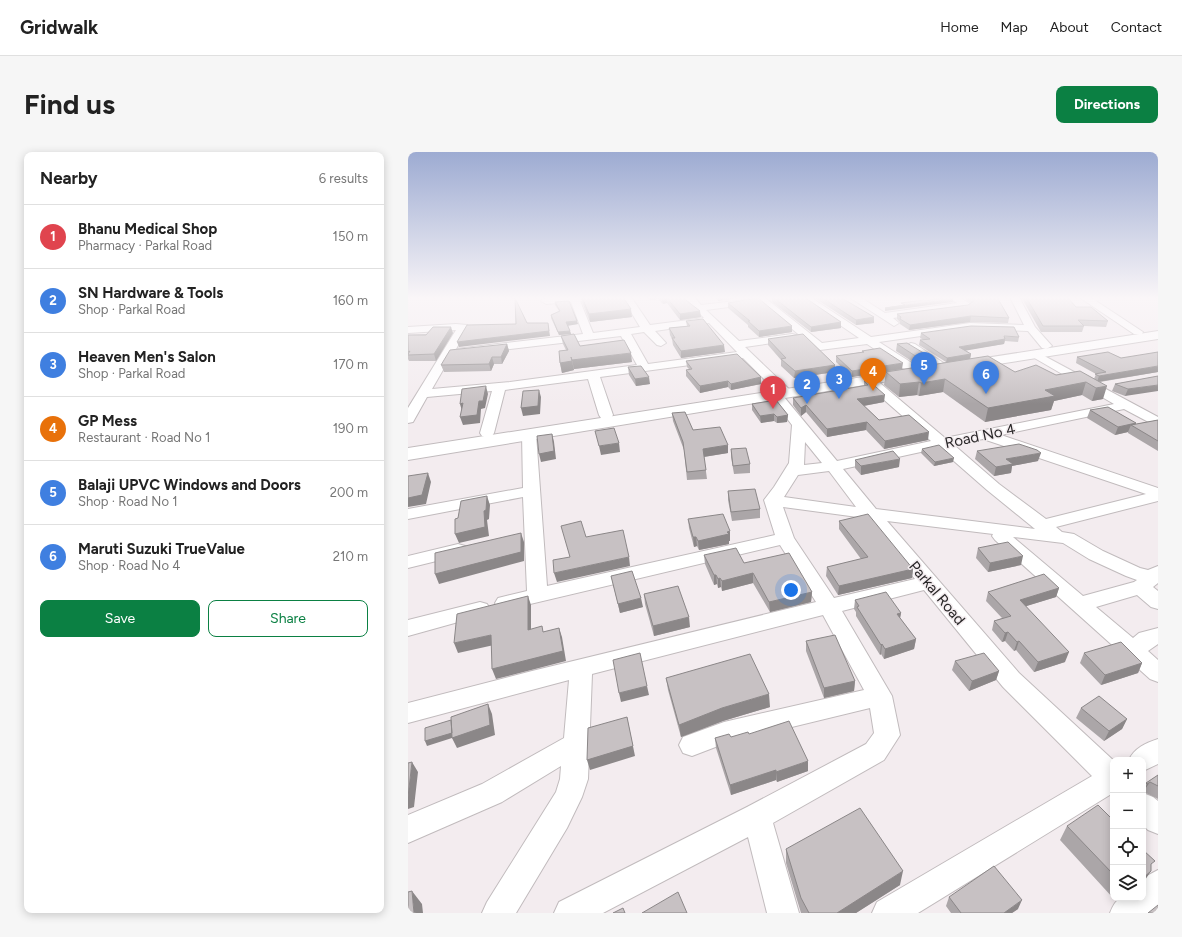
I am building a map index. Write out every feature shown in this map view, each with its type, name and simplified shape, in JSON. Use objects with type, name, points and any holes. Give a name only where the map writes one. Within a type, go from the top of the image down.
[{"type":"highway","points":[[408,446],[606,415],[870,381],[1135,333]]},
{"type":"highway","points":[[408,454],[780,393],[912,368],[1158,335]]},
{"type":"street","points":[[408,419],[460,333]]},
{"type":"street","points":[[587,333],[589,337]]},
{"type":"street","points":[[447,353],[620,333]]},
{"type":"street","points":[[624,333],[644,367]]},
{"type":"street","points":[[651,333],[661,343]]},
{"type":"street","name":"Parkal Road","points":[[724,333],[780,393],[799,424],[871,514],[1011,680],[1110,775]]},
{"type":"street","points":[[804,333],[820,347],[923,333]]},
{"type":"street","points":[[857,333],[912,368]]},
{"type":"street","points":[[1033,333],[1040,350],[1095,388],[1156,421]]},
{"type":"street","points":[[423,394],[500,387],[644,367],[807,335]]},
{"type":"street","points":[[895,336],[939,364]]},
{"type":"street","points":[[593,374],[606,415]]},
{"type":"street","points":[[870,381],[993,487],[1050,531],[1068,538],[1096,555],[1150,579],[1158,602]]},
{"type":"street","points":[[1095,388],[1111,385]]},
{"type":"street","points":[[487,433],[500,387]]},
{"type":"street","name":"Road No 4","points":[[792,471],[833,466],[1126,405]]},
{"type":"street","points":[[772,500],[781,490],[798,463],[799,424]]},
{"type":"street","points":[[529,434],[531,491],[526,535],[537,595]]},
{"type":"street","points":[[984,435],[1158,494]]},
{"type":"street","points":[[408,514],[531,491]]},
{"type":"street","points":[[772,500],[992,530],[1050,531],[1158,494]]},
{"type":"street","points":[[570,913],[757,817],[875,752],[887,735],[880,696],[829,607],[785,538],[772,500]]},
{"type":"street","points":[[992,530],[1080,604],[1158,673]]},
{"type":"street","points":[[408,628],[537,595],[785,538]]},
{"type":"street","points":[[408,562],[474,547]]},
{"type":"street","points":[[1080,604],[1150,579]]},
{"type":"street","points":[[408,713],[581,668],[928,582]]},
{"type":"street","points":[[1133,651],[1147,639],[1158,636]]},
{"type":"street","points":[[498,913],[557,818],[568,797],[574,779],[581,668]]},
{"type":"street","points":[[692,745],[724,733],[880,696]]},
{"type":"street","points":[[408,829],[492,792],[575,745]]},
{"type":"street","points":[[1146,758],[1158,750]]},
{"type":"street","points":[[888,913],[1110,780]]},
{"type":"street","points":[[1146,809],[1158,820]]},
{"type":"street","points":[[757,817],[783,913]]},
{"type":"street","points":[[1126,913],[1158,886]]},
{"type":"building","points":[[428,333],[448,333],[434,354],[408,355],[410,351],[408,352],[408,335],[426,335]]},
{"type":"building","points":[[463,333],[536,333],[457,342]]},
{"type":"building","points":[[672,333],[714,333],[724,345],[681,351],[672,338],[675,338]]},
{"type":"building","points":[[921,333],[1017,333],[1019,337],[1004,336],[1005,339],[959,347],[971,354],[947,358],[920,340],[930,339]]},
{"type":"building","points":[[574,334],[580,346],[624,340],[631,353],[572,360],[571,357],[572,361],[560,363],[559,351],[568,350],[561,336]]},
{"type":"building","points":[[803,334],[835,365],[795,371],[781,359],[786,358],[768,339]]},
{"type":"building","points":[[907,343],[932,358],[919,360],[917,357],[897,344]]},
{"type":"building","points":[[507,344],[501,357],[492,357],[489,364],[441,365],[450,350]]},
{"type":"building","points":[[880,348],[903,363],[852,371],[836,356],[864,352],[862,351]]},
{"type":"building","points":[[1108,352],[1121,358],[1158,352],[1158,366],[1099,376],[1095,374],[1106,372],[1077,357]]},
{"type":"building","points":[[737,354],[761,377],[731,384],[728,381],[700,386],[686,370],[692,369],[686,361]]},
{"type":"building","points":[[988,356],[1015,372],[1036,365],[1056,375],[1080,371],[1107,386],[1096,388],[1086,382],[1045,390],[1055,396],[988,408],[945,379],[921,383],[900,384],[886,372]]},
{"type":"building","points":[[641,366],[649,377],[635,379],[628,367]]},
{"type":"building","points":[[1158,376],[1158,385],[1128,389],[1115,384]]},
{"type":"building","points":[[868,380],[885,395],[857,399],[879,420],[909,415],[929,432],[885,441],[867,422],[827,429],[806,405],[801,408],[793,398],[868,385],[864,381]]},
{"type":"building","points":[[486,386],[483,401],[479,401],[477,415],[460,417],[463,403],[460,404],[462,389]]},
{"type":"building","points":[[539,390],[538,406],[521,408],[523,391]]},
{"type":"building","points":[[776,400],[788,415],[777,417],[774,414],[760,416],[752,404]]},
{"type":"building","points":[[1108,407],[1136,423],[1118,427],[1090,410]]},
{"type":"building","points":[[685,412],[693,430],[720,427],[728,445],[703,449],[706,470],[687,472],[683,442],[672,413]]},
{"type":"building","points":[[1158,420],[1158,441],[1131,425]]},
{"type":"building","points":[[614,428],[619,443],[599,446],[595,431]]},
{"type":"building","points":[[552,434],[554,451],[539,454],[537,436]]},
{"type":"building","points":[[1019,444],[1037,450],[1041,453],[1006,459],[1013,464],[996,467],[977,451]]},
{"type":"building","points":[[939,445],[954,458],[935,462],[922,449]]},
{"type":"building","points":[[746,448],[750,464],[733,466],[731,449]]},
{"type":"building","points":[[893,451],[900,459],[861,466],[855,460]]},
{"type":"building","points":[[428,473],[422,495],[408,498],[408,476]]},
{"type":"building","points":[[755,489],[760,509],[731,512],[728,491]]},
{"type":"building","points":[[487,496],[486,510],[484,511],[485,527],[455,534],[455,519],[458,518],[461,501]]},
{"type":"building","points":[[723,514],[730,531],[727,532],[729,534],[698,541],[696,537],[693,537],[688,519]]},
{"type":"building","points":[[868,514],[913,569],[839,586],[827,567],[868,557],[839,521]]},
{"type":"building","points":[[581,521],[586,537],[623,530],[629,557],[554,573],[553,560],[570,557],[561,526]]},
{"type":"building","points":[[521,533],[521,552],[435,574],[435,553]]},
{"type":"building","points":[[1008,542],[1023,556],[990,563],[978,548]]},
{"type":"building","points":[[736,548],[744,563],[789,553],[812,592],[769,602],[753,573],[722,581],[720,578],[718,579],[716,575],[714,575],[704,555]]},
{"type":"building","points":[[632,571],[641,598],[618,604],[611,576]]},
{"type":"building","points":[[1044,574],[1059,588],[1020,600],[1069,652],[1038,662],[1019,641],[1017,642],[1008,632],[1005,633],[994,621],[1011,616],[988,592]]},
{"type":"building","points":[[678,586],[689,617],[653,626],[644,594]]},
{"type":"building","points":[[886,592],[901,613],[897,614],[916,639],[885,649],[857,607],[859,606],[855,600]]},
{"type":"building","points":[[528,596],[528,630],[542,626],[543,632],[559,628],[563,651],[492,669],[491,635],[454,643],[457,614]]},
{"type":"building","points":[[835,635],[855,681],[824,688],[806,641]]},
{"type":"building","points":[[1121,642],[1142,663],[1105,675],[1084,653]]},
{"type":"building","points":[[640,653],[647,686],[619,693],[613,660]]},
{"type":"building","points":[[984,653],[999,671],[972,681],[955,661]]},
{"type":"building","points":[[750,654],[769,694],[722,708],[679,725],[666,678]]},
{"type":"building","points":[[1099,696],[1127,719],[1109,731],[1081,708]]},
{"type":"building","points":[[488,704],[490,725],[452,738],[451,717]]},
{"type":"building","points":[[627,717],[633,746],[587,760],[588,728]]},
{"type":"building","points":[[451,720],[452,733],[425,741],[425,728]]},
{"type":"building","points":[[789,721],[808,761],[730,785],[715,738],[729,734],[731,737],[748,732],[749,734]]},
{"type":"building","points":[[412,762],[408,797],[408,763]]},
{"type":"building","points":[[1158,775],[1158,786],[1150,782],[1147,784],[1146,783]]},
{"type":"building","points":[[1098,805],[1110,817],[1110,871],[1067,826]]},
{"type":"building","points":[[860,808],[903,871],[837,913],[809,913],[801,898],[786,849]]},
{"type":"building","points":[[1146,853],[1155,861],[1151,864],[1151,871],[1146,875]]},
{"type":"building","points":[[994,866],[1022,900],[1004,913],[961,913],[949,897]]},
{"type":"building","points":[[412,891],[414,913],[408,913],[408,892]]},
{"type":"building","points":[[678,892],[687,913],[642,913]]},
{"type":"building","points":[[1158,905],[1158,913],[1148,913]]},
{"type":"building","points":[[623,908],[625,913],[613,913]]},
{"type":"place","name":"Balaji UPVC Windows and Doors","points":[[924,385]]},
{"type":"place","name":"GP Mess","points":[[873,391]]},
{"type":"place","name":"Maruti Suzuki TrueValue","points":[[986,394]]},
{"type":"place","name":"Heaven Men's Salon","points":[[839,399]]},
{"type":"place","name":"SN Hardware & Tools","points":[[807,404]]},
{"type":"place","name":"Bhanu Medical Shop","points":[[773,409]]}]
